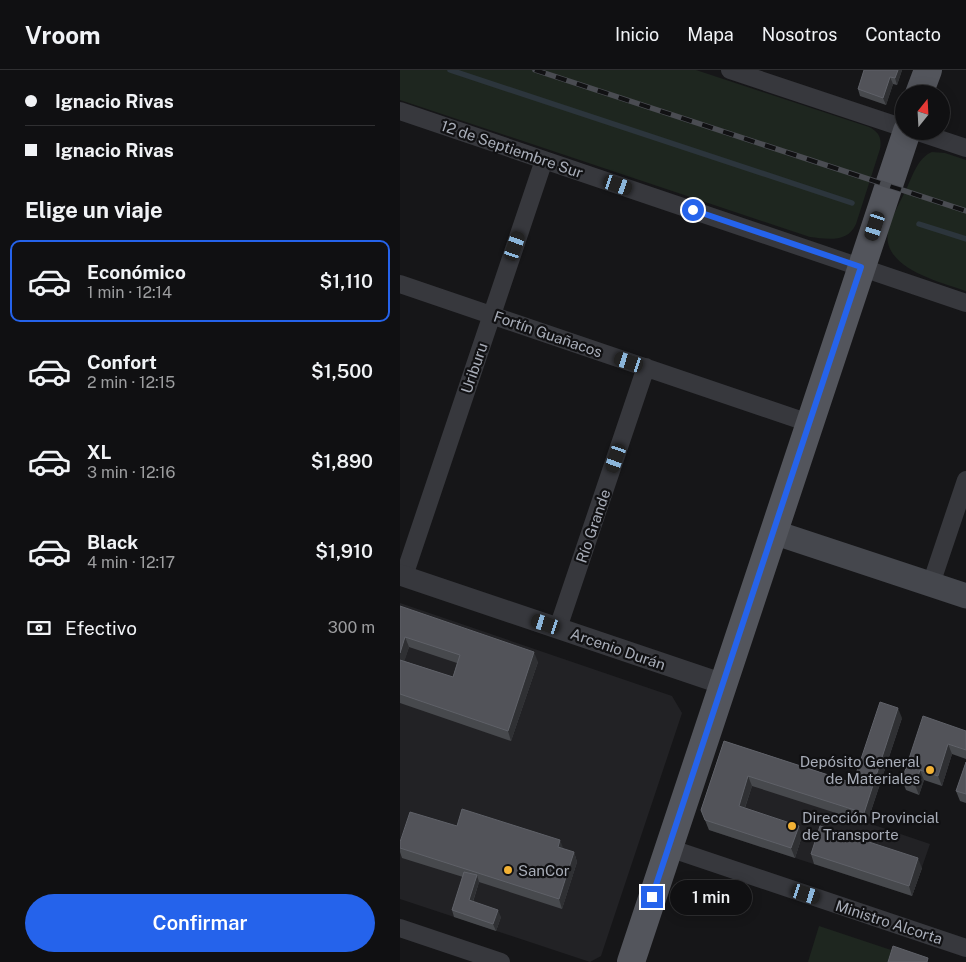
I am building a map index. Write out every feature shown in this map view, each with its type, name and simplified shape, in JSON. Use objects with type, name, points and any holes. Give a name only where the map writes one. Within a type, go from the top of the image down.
[{"type":"main road","points":[[923,85],[928,70]]},
{"type":"main road","points":[[630,962],[904,140]]},
{"type":"main road","points":[[773,532],[966,596]]},
{"type":"street","points":[[730,70],[895,125]]},
{"type":"street","name":"12 de Septiembre Sur","points":[[400,111],[966,303]]},
{"type":"street","points":[[942,140],[966,148]]},
{"type":"street","name":"Uriburu","points":[[402,576],[544,160]]},
{"type":"street","name":"Fortín Guañacos","points":[[400,284],[809,423]]},
{"type":"street","name":"Río Grande","points":[[558,628],[646,367]]},
{"type":"street","points":[[931,584],[966,480]]},
{"type":"street","name":"Arcenio Durán","points":[[402,576],[723,684]]},
{"type":"street","name":"Ministro Alcorta","points":[[669,848],[966,948]]},
{"type":"street","points":[[400,928],[501,962]]},
{"type":"shaded area","points":[[400,70],[696,70],[869,127],[879,136],[881,142],[880,149],[856,224],[852,230],[842,237],[836,238],[810,237],[400,100]]},
{"type":"shaded area","points":[[932,152],[945,153],[966,160],[966,291],[915,272],[894,255],[888,244],[888,231],[891,221],[913,175],[922,159]]},
{"type":"shaded area","points":[[400,603],[672,696],[682,713],[601,956],[590,962],[400,899]]},
{"type":"shaded area","name":"Dirección Provincial de Transporte","points":[[727,751],[872,809],[868,823],[930,844],[912,896],[709,830],[705,820]]},
{"type":"shaded area","points":[[819,926],[891,950],[888,962],[808,962]]},
{"type":"building","points":[[864,70],[898,70],[895,78],[890,77],[883,98],[858,89]]},
{"type":"building","points":[[400,606],[534,652],[508,731],[400,694],[400,660],[453,677],[460,655],[405,637],[400,653]]},
{"type":"building","points":[[880,702],[898,708],[864,813],[748,776],[739,806],[799,826],[791,848],[705,820],[701,810],[724,741],[853,783]]},
{"type":"building","name":"Depósito General de Materiales","points":[[923,716],[966,731],[966,750],[948,744],[938,776],[920,770],[915,785],[902,780]]},
{"type":"building","points":[[966,762],[966,794],[956,791]]},
{"type":"building","name":"SanCor","points":[[462,809],[560,840],[558,847],[574,852],[559,899],[400,848],[400,842],[410,812],[457,826]]},
{"type":"building","points":[[820,826],[918,858],[909,886],[811,854]]},
{"type":"building","points":[[464,872],[477,875],[469,900],[498,910],[493,924],[452,910]]},
{"type":"building","points":[[893,946],[928,958],[927,962],[888,962]]},
{"type":"waterway","points":[[450,70],[852,203]]},
{"type":"waterway","points":[[919,224],[966,239]]},
{"type":"railway","points":[[535,70],[966,211]]},
{"type":"place","name":"Depósito General de Materiales","points":[[930,770]]},
{"type":"place","name":"Dirección Provincial de Transporte","points":[[792,826]]},
{"type":"place","name":"SanCor","points":[[508,870]]},
{"type":"route","points":[[652,897],[861,267],[693,210]]}]
